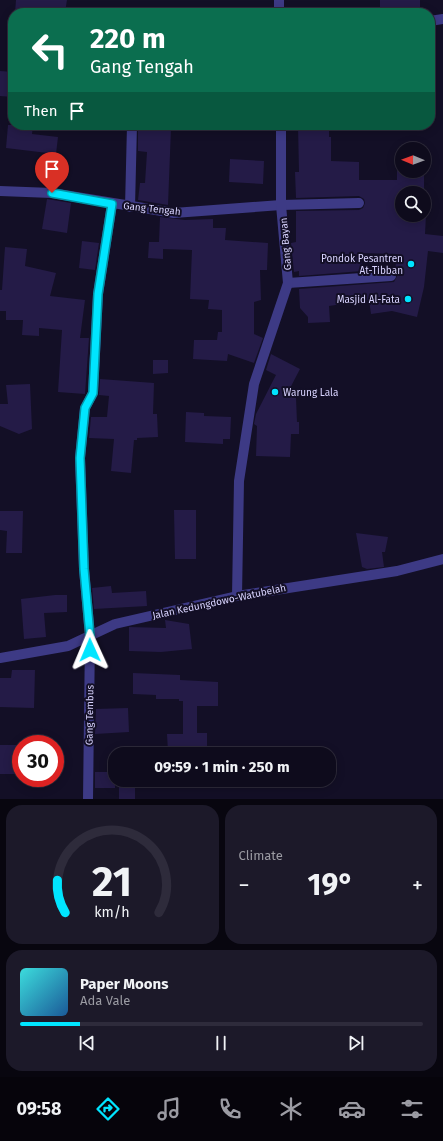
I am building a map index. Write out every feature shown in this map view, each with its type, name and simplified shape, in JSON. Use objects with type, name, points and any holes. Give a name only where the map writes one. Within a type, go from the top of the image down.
[{"type":"street","points":[[130,207],[132,130]]},
{"type":"street","name":"Gang Bayan","points":[[281,130],[281,205],[288,283]]},
{"type":"street","name":"Gang Tengah","points":[[0,191],[52,193],[174,213],[281,205],[358,203]]},
{"type":"street","name":"Gang Tembus","points":[[88,799],[90,636],[84,569],[80,458],[85,408],[93,393],[98,294],[112,204]]},
{"type":"street","points":[[237,596],[239,481],[254,384],[288,283],[391,276]]},
{"type":"street","name":"Jalan Kedungdowo-Watubelah","points":[[0,658],[68,646],[115,624],[237,596],[397,571],[443,559]]},
{"type":"building","points":[[16,0],[67,0],[66,8],[15,8]]},
{"type":"building","points":[[380,0],[420,0],[420,8],[380,8]]},
{"type":"building","points":[[0,71],[8,72],[8,97],[0,96]]},
{"type":"building","points":[[8,125],[8,130],[32,130],[32,134],[58,137],[56,154],[6,148]]},
{"type":"building","points":[[138,130],[171,130],[168,205],[138,200],[140,183],[145,183],[147,152],[138,151]]},
{"type":"building","points":[[298,130],[329,130],[329,137],[331,137],[331,161],[359,162],[359,180],[424,178],[424,186],[395,186],[395,222],[426,222],[425,234],[443,236],[443,253],[428,251],[424,287],[417,317],[392,311],[371,314],[369,300],[329,306],[330,322],[308,323],[308,317],[300,308],[299,289],[394,282],[397,276],[395,271],[397,254],[361,253],[362,271],[299,276],[299,271],[294,272],[291,243],[296,242],[296,211],[359,210],[363,208],[365,203],[364,199],[359,196],[296,198],[295,172],[299,172]]},
{"type":"building","points":[[230,159],[264,161],[263,184],[229,182]]},
{"type":"building","points":[[47,199],[71,203],[67,233],[42,229]]},
{"type":"building","points":[[160,217],[185,220],[213,219],[213,228],[226,228],[225,240],[268,243],[267,270],[260,270],[261,300],[254,302],[254,334],[263,338],[254,363],[228,354],[227,361],[193,359],[194,340],[217,340],[218,332],[222,332],[222,310],[208,309],[209,300],[190,299],[192,250],[163,249],[163,259],[148,258],[149,242],[159,242]]},
{"type":"building","points":[[82,241],[99,243],[95,270],[79,268]]},
{"type":"building","points":[[5,247],[27,249],[25,266],[56,273],[50,296],[85,300],[80,338],[89,338],[85,394],[58,392],[62,330],[39,328],[39,336],[22,335],[23,320],[6,320],[6,311],[0,311],[0,290],[2,290]]},
{"type":"building","points":[[271,354],[300,369],[287,394],[296,398],[297,422],[299,422],[299,434],[291,434],[290,457],[256,456],[257,426],[254,424],[256,414],[276,375],[266,370]]},
{"type":"building","points":[[153,360],[168,360],[168,373],[153,374]]},
{"type":"building","points":[[100,379],[154,383],[153,414],[157,414],[158,437],[137,438],[137,440],[134,440],[131,473],[111,471],[114,439],[89,438],[91,417],[107,417],[109,396],[99,395]]},
{"type":"building","points":[[30,384],[32,429],[19,434],[0,426],[0,404],[8,404],[6,385]]},
{"type":"building","points":[[186,412],[204,413],[204,416],[231,417],[230,439],[223,439],[223,444],[185,442]]},
{"type":"building","points":[[174,510],[196,510],[196,559],[175,559]]},
{"type":"building","points":[[0,511],[23,511],[22,553],[6,553],[7,531],[0,530]]},
{"type":"building","points":[[356,533],[388,537],[385,552],[382,552],[384,567],[367,569],[362,567]]},
{"type":"building","points":[[111,586],[112,593],[146,591],[147,606],[94,609],[92,588]]},
{"type":"building","points":[[67,595],[67,612],[44,613],[46,637],[24,639],[21,599]]},
{"type":"building","points":[[165,620],[189,624],[192,649],[161,652],[129,651],[129,627],[166,628]]},
{"type":"building","points":[[12,670],[35,670],[34,708],[0,707],[0,678],[11,678]]},
{"type":"building","points":[[133,673],[180,675],[180,680],[218,682],[218,706],[197,706],[197,733],[207,733],[207,747],[168,747],[167,734],[183,734],[183,701],[179,701],[179,699],[156,699],[156,695],[133,694]]},
{"type":"building","points":[[128,708],[129,732],[95,734],[96,709]]},
{"type":"building","points":[[0,745],[12,745],[12,774],[0,774]]},
{"type":"building","points":[[95,772],[108,772],[108,787],[115,788],[95,788]]},
{"type":"building","points":[[119,787],[135,787],[135,799],[119,799]]},
{"type":"place","name":"Pondok Pesantren At-Tibban","points":[[411,264]]},
{"type":"place","name":"Masjid Al-Fata","points":[[408,299]]},
{"type":"place","name":"Warung Lala","points":[[275,392]]},
{"type":"route","points":[[52,193],[89,198],[112,204],[98,294],[93,393],[85,408],[80,458],[84,569],[90,650]]}]
